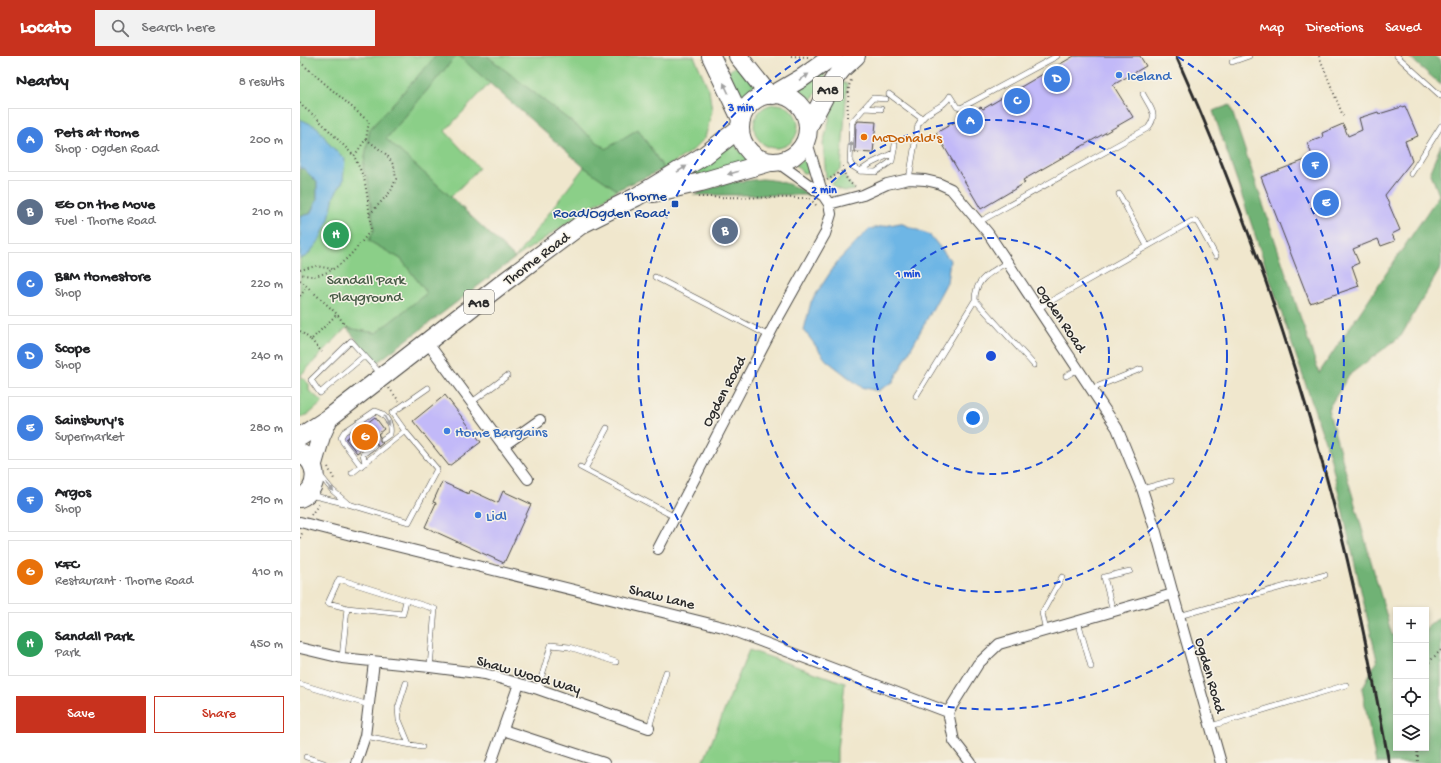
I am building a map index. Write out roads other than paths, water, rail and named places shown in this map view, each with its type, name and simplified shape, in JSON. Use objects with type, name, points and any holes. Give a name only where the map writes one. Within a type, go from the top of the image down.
[{"type":"highway","points":[[711,56],[741,124]]},
{"type":"highway","points":[[738,56],[771,95]]},
{"type":"highway","name":"A18","points":[[771,95],[802,78],[833,56]]},
{"type":"highway","name":"A18","points":[[807,133],[834,79],[856,56]]},
{"type":"highway","points":[[771,95],[786,97],[797,104],[804,114],[807,133],[803,145],[795,155],[783,161],[774,162],[758,158],[748,151],[742,140],[741,124],[744,113],[752,103],[763,97],[771,95]]},
{"type":"highway","name":"Thorne Road","points":[[300,437],[329,418],[503,283],[582,224],[636,197],[705,155],[741,124]]},
{"type":"highway","name":"Thorne Road","points":[[636,197],[701,182],[774,162]]},
{"type":"highway","name":"Thorne Road","points":[[302,499],[312,488],[315,478],[309,461],[329,418]]},
{"type":"street","points":[[807,133],[822,195]]},
{"type":"street","points":[[774,162],[822,195],[829,204]]},
{"type":"street","name":"Ogden Road","points":[[658,549],[769,336],[827,229],[831,214],[829,204],[863,195],[887,184],[909,179],[938,183],[951,189],[988,233],[1117,428],[1142,489],[1156,532],[1221,763]]},
{"type":"street","points":[[427,342],[528,479]]},
{"type":"street","points":[[503,446],[540,420]]},
{"type":"street","name":"Shaw Lane","points":[[300,522],[723,627],[948,712]]},
{"type":"street","points":[[971,763],[954,741],[948,712],[978,664],[999,644],[1173,594]]},
{"type":"street","name":"Shaw Wood Way","points":[[300,648],[342,658],[485,674],[538,689],[649,728]]},
{"type":"street","points":[[356,763],[365,736],[374,662]]},
{"type":"street","points":[[491,763],[519,684]]},
{"type":"street","points":[[503,730],[588,760],[604,763]]},
{"type":"lane","points":[[909,179],[918,125],[921,118],[927,113],[946,103],[950,96],[957,107],[961,108],[1057,56]]},
{"type":"lane","points":[[1232,62],[1249,56]]},
{"type":"lane","points":[[1397,56],[1441,96]]},
{"type":"lane","points":[[889,94],[921,118]]},
{"type":"lane","points":[[979,222],[1148,128],[1154,121],[1154,114],[1143,94]]},
{"type":"lane","points":[[886,99],[873,98],[852,122],[850,162],[855,169],[860,171],[876,172],[892,161],[895,145]]},
{"type":"lane","points":[[864,108],[881,109]]},
{"type":"lane","points":[[1411,174],[1441,126]]},
{"type":"lane","points":[[860,171],[872,163],[893,153]]},
{"type":"lane","points":[[1119,194],[1147,246]]},
{"type":"lane","points":[[1037,309],[1192,221],[1196,222],[1200,227],[1216,256]]},
{"type":"lane","points":[[916,396],[975,300],[975,293],[979,282],[1007,262]]},
{"type":"lane","points":[[655,277],[769,336]]},
{"type":"lane","points":[[975,300],[1034,365]]},
{"type":"lane","points":[[364,356],[320,393],[311,380],[351,341],[364,356],[382,377]]},
{"type":"lane","points":[[1066,376],[1078,369]]},
{"type":"lane","points":[[1091,389],[1141,369]]},
{"type":"lane","points":[[472,402],[507,376]]},
{"type":"lane","points":[[302,499],[348,504],[409,522],[437,469],[405,432],[392,413],[428,388]]},
{"type":"lane","points":[[363,464],[343,442],[341,437],[344,432],[375,411],[380,412],[385,416],[391,429],[390,434],[383,439]]},
{"type":"lane","points":[[607,428],[583,468],[674,516]]},
{"type":"lane","points":[[352,473],[405,432]]},
{"type":"lane","points":[[363,464],[363,454],[374,446]]},
{"type":"lane","points":[[309,461],[332,490],[348,504]]},
{"type":"lane","points":[[1142,489],[1171,481]]},
{"type":"lane","points":[[1113,611],[1104,577],[1130,571]]},
{"type":"lane","points":[[1179,616],[1325,575]]},
{"type":"lane","points":[[1046,631],[1042,613],[1062,576]]},
{"type":"lane","points":[[406,600],[403,614],[347,608],[328,603],[339,579],[435,609],[430,667]]},
{"type":"lane","points":[[342,658],[347,608]]},
{"type":"lane","points":[[1078,621],[1091,667]]},
{"type":"lane","points":[[538,689],[551,645],[569,647],[616,662]]},
{"type":"lane","points":[[649,728],[666,672]]},
{"type":"lane","points":[[406,683],[398,708],[399,720],[409,744]]},
{"type":"lane","points":[[300,684],[368,705]]},
{"type":"lane","points":[[1211,726],[1346,685]]},
{"type":"lane","points":[[365,736],[422,747]]},
{"type":"lane","points":[[306,757],[324,763]]},
{"type":"water","points":[[300,119],[317,127],[331,146],[345,159],[343,181],[334,196],[329,219],[319,241],[307,256],[300,259],[300,216],[310,214],[317,200],[317,182],[304,169],[300,168]]},
{"type":"water","points":[[900,223],[930,235],[950,260],[947,282],[893,382],[878,391],[861,387],[826,360],[804,330],[811,302],[837,262],[869,229]]},
{"type":"railway","points":[[1176,56],[1220,158],[1240,211],[1295,369],[1311,422],[1353,583],[1389,763]]},
{"type":"place","name":"Iceland","points":[[1119,75]]},
{"type":"place","name":"Scope","points":[[1057,79]]},
{"type":"place","name":"B&M Homestore","points":[[1017,101]]},
{"type":"place","name":"Pets at Home","points":[[970,121]]},
{"type":"place","name":"McDonald's","points":[[864,137]]},
{"type":"place","name":"Argos","points":[[1315,165]]},
{"type":"place","name":"Sainsbury's","points":[[1326,203]]},
{"type":"place","name":"Thorne Road/Ogden Road","points":[[675,204]]},
{"type":"place","name":"EG On the Move","points":[[725,231]]},
{"type":"place","name":"Sandall Park","points":[[336,235]]},
{"type":"place","name":"Home Bargains","points":[[447,431]]},
{"type":"place","name":"KFC","points":[[365,437]]},
{"type":"place","name":"Lidl","points":[[478,515]]},
{"type":"park label","name":"Sandall Park Playground","points":[[366,288]]}]
